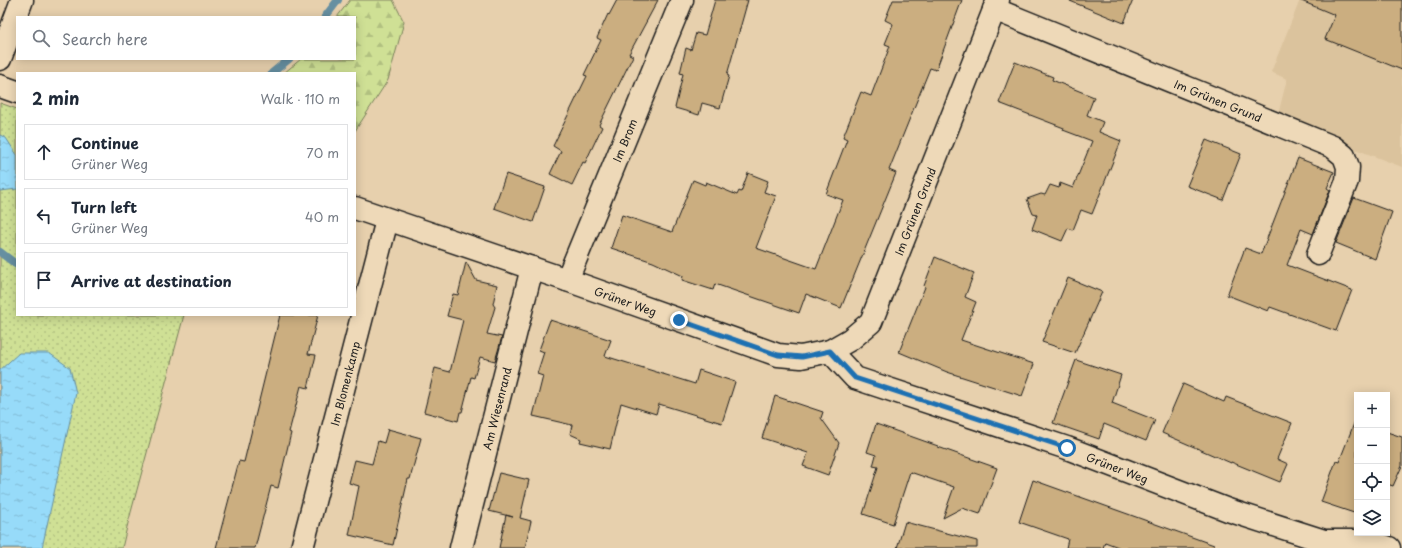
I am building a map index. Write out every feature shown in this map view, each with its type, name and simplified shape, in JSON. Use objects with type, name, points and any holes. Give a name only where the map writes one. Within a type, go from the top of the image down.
[{"type":"street","points":[[16,16],[22,0]]},
{"type":"street","name":"Im Brom","points":[[567,280],[682,0]]},
{"type":"street","name":"Im Grünen Grund","points":[[830,351],[852,339],[871,322],[996,5],[1333,147],[1344,156],[1348,167],[1347,181],[1318,254]]},
{"type":"street","points":[[0,59],[16,16]]},
{"type":"street","points":[[0,86],[16,92]]},
{"type":"street","name":"Grüner Weg","points":[[356,208],[567,280],[778,355],[802,357],[830,351],[855,378],[1067,448],[1228,510],[1324,541],[1369,541],[1389,548]]},
{"type":"street","name":"Im Blomenkamp","points":[[302,548],[387,220]]},
{"type":"street","name":"Am Wiesenrand","points":[[462,548],[532,268]]},
{"type":"shaded area","points":[[1300,0],[1402,0],[1402,167],[1277,119],[1287,79],[1271,72]]},
{"type":"green space","points":[[350,0],[393,0],[404,22],[388,80],[356,129],[356,72],[285,72],[300,60],[356,60],[356,16],[338,16]]},
{"type":"green space","points":[[0,103],[16,109],[16,316],[184,316],[122,548],[0,548]]},
{"type":"water","points":[[0,135],[6,138],[16,153],[16,189],[0,191]]},
{"type":"water","points":[[19,353],[49,353],[70,368],[76,393],[42,548],[0,548],[0,370]]},
{"type":"building","points":[[617,0],[658,0],[629,54],[633,56],[599,125],[602,127],[585,163],[583,162],[572,185],[550,174],[561,151],[553,146],[587,76],[584,75],[601,40],[597,38],[608,14],[609,15]]},
{"type":"building","points":[[715,0],[748,0],[727,75],[729,76],[720,108],[702,103],[699,115],[675,108],[683,74],[680,73],[686,48],[691,50],[696,33],[705,35]]},
{"type":"building","points":[[893,0],[962,0],[936,70],[930,68],[889,170],[896,173],[841,308],[806,294],[799,313],[715,284],[713,290],[682,280],[683,276],[653,262],[611,248],[622,215],[672,232],[693,180],[705,185],[706,182],[737,195],[739,191],[741,192],[748,173],[768,181],[764,192],[776,196],[756,248],[816,269],[843,200],[826,194],[847,139],[843,137],[861,92],[871,96],[890,46],[885,44],[893,24],[885,20]]},
{"type":"building","points":[[1070,0],[1133,0],[1124,23]]},
{"type":"building","points":[[1299,0],[1402,0],[1402,70],[1325,39],[1335,15]]},
{"type":"building","points":[[1015,62],[1053,77],[1052,80],[1094,97],[1087,115],[1103,122],[1099,132],[1121,141],[1092,214],[1081,210],[1073,230],[1068,228],[1062,241],[1032,229],[1037,215],[1033,214],[1027,199],[1041,194],[1045,195],[1050,185],[1059,188],[1060,183],[1073,188],[1092,141],[1063,130],[1064,128],[999,103]]},
{"type":"building","points":[[1206,140],[1241,154],[1223,200],[1187,186]]},
{"type":"building","points":[[1298,158],[1334,172],[1327,188],[1330,190],[1313,234],[1301,229],[1287,265],[1352,290],[1336,331],[1270,307],[1268,311],[1227,295],[1245,248],[1261,254]]},
{"type":"building","points":[[506,174],[545,187],[533,222],[494,208]]},
{"type":"building","points":[[1354,198],[1392,212],[1375,259],[1336,243]]},
{"type":"building","points":[[935,257],[974,273],[965,297],[976,302],[961,340],[1034,364],[1022,396],[947,372],[899,352],[925,287],[924,286]]},
{"type":"building","points":[[466,262],[476,280],[497,285],[493,304],[495,307],[487,334],[502,337],[495,361],[480,357],[474,378],[471,377],[462,412],[460,412],[458,421],[424,412],[435,368],[450,372],[463,320],[447,316],[453,294],[458,295]]},
{"type":"building","points":[[1068,278],[1102,292],[1075,353],[1042,342]]},
{"type":"building","points":[[280,316],[318,316],[308,354],[316,355],[308,388],[301,386],[289,432],[291,433],[278,488],[271,486],[255,548],[216,548],[239,461],[244,462]]},
{"type":"building","points":[[550,320],[611,340],[605,356],[695,384],[699,370],[735,382],[722,423],[659,404],[656,414],[621,403],[610,449],[580,442],[581,439],[570,434],[572,425],[533,416],[543,376],[537,374],[544,352],[539,350]]},
{"type":"building","points":[[1076,360],[1121,375],[1112,403],[1155,420],[1146,441],[1104,424],[1099,439],[1053,423]]},
{"type":"building","points":[[1183,384],[1224,402],[1226,397],[1292,423],[1277,459],[1288,464],[1280,482],[1231,463],[1162,433]]},
{"type":"building","points":[[775,396],[823,412],[821,418],[839,443],[828,475],[803,466],[808,453],[762,438]]},
{"type":"building","points":[[876,424],[997,468],[980,514],[962,508],[943,518],[954,487],[910,472],[893,524],[863,514],[878,467],[873,466],[876,455],[867,452]]},
{"type":"building","points":[[1354,424],[1354,513],[1321,502],[1336,461],[1339,462]]},
{"type":"building","points":[[388,429],[421,438],[410,479],[408,479],[393,545],[349,535],[359,486],[349,483],[355,460],[372,464],[378,441],[384,443]]},
{"type":"building","points":[[1390,433],[1402,437],[1402,466],[1393,486],[1390,485]]},
{"type":"building","points":[[499,473],[529,480],[520,518],[531,521],[525,548],[499,548],[506,515],[489,511]]},
{"type":"building","points":[[1033,480],[1214,545],[1214,548],[1121,548],[1105,542],[1103,548],[1066,548],[1068,539],[1019,522]]},
{"type":"building","points":[[905,522],[977,541],[977,548],[897,548]]},
{"type":"waterway","points":[[326,16],[338,0]]},
{"type":"waterway","points":[[273,72],[288,60]]},
{"type":"waterway","points":[[0,252],[16,264]]},
{"type":"route","points":[[679,320],[778,355],[802,357],[830,351],[855,378],[1067,448]]}]
